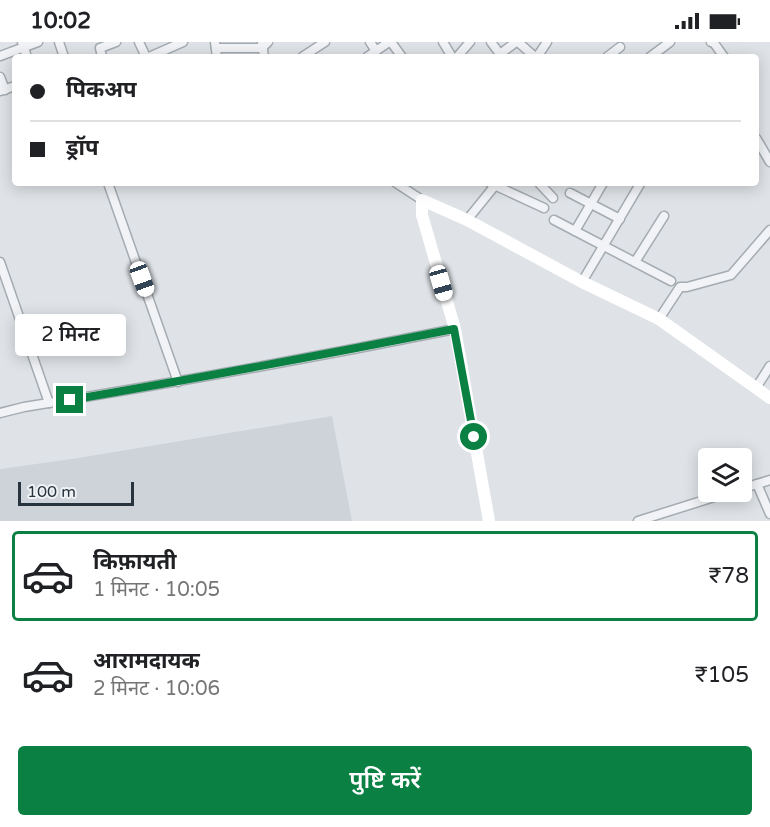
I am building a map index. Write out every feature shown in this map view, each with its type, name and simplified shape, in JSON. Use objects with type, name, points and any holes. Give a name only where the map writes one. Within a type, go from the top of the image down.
[{"type":"street","points":[[0,56],[23,45],[38,42]]},
{"type":"street","points":[[101,54],[99,48],[116,42]]},
{"type":"street","points":[[154,54],[183,42]]},
{"type":"street","points":[[370,42],[376,51]]},
{"type":"street","points":[[372,54],[390,42],[400,54]]},
{"type":"street","points":[[457,54],[470,42]]},
{"type":"street","points":[[503,54],[517,42],[532,54]]},
{"type":"street","points":[[654,54],[670,42]]},
{"type":"street","points":[[711,42],[722,54]]},
{"type":"street","points":[[306,54],[319,44]]},
{"type":"street","points":[[216,49],[264,47]]},
{"type":"street","points":[[611,54],[620,47]]},
{"type":"street","points":[[0,77],[2,91]]},
{"type":"street","points":[[759,143],[770,162]]},
{"type":"street","points":[[109,186],[178,382]]},
{"type":"street","points":[[401,186],[422,200],[467,220],[582,282],[659,320],[770,398]]},
{"type":"street","points":[[467,220],[492,186]]},
{"type":"street","points":[[498,186],[544,208]]},
{"type":"street","points":[[542,186],[553,198]]},
{"type":"street","points":[[575,231],[601,186]]},
{"type":"street","points":[[582,282],[639,186]]},
{"type":"street","points":[[570,193],[620,219]]},
{"type":"street","points":[[422,200],[422,214],[454,329],[489,521]]},
{"type":"street","points":[[635,262],[664,216]]},
{"type":"street","points":[[554,220],[671,281]]},
{"type":"street","points":[[659,320],[680,287],[731,275],[770,230]]},
{"type":"street","points":[[0,262],[3,281],[49,403]]},
{"type":"street","points":[[0,413],[311,358],[454,329]]},
{"type":"street","points":[[756,388],[770,366]]},
{"type":"street","points":[[752,486],[770,480]]},
{"type":"street","points":[[757,484],[770,514]]},
{"type":"street","points":[[638,521],[698,502]]},
{"type":"shaded area","points":[[332,416],[352,521],[0,521],[0,469]]},
{"type":"route","points":[[70,400],[311,358],[454,329],[474,437]]}]
